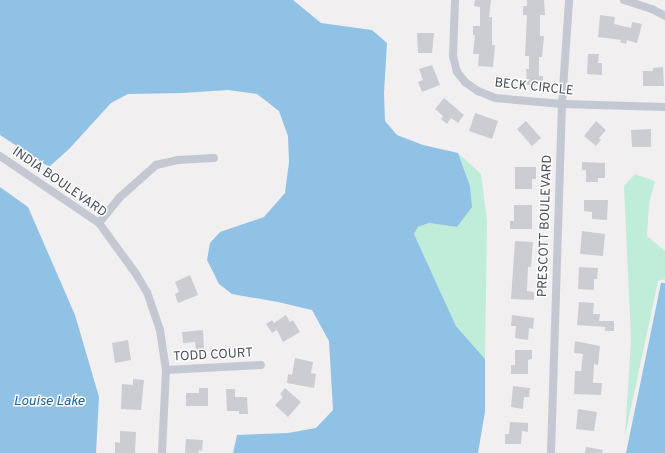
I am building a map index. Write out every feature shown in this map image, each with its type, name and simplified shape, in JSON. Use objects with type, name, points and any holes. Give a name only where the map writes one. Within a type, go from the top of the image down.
[{"type":"street","name":"BECK CIRCLE","points":[[455,0],[453,56],[457,72],[465,82],[478,91],[495,98],[562,104],[665,107]]},
{"type":"street","name":"PRESCOTT BOULEVARD","points":[[551,453],[562,104],[569,0]]},
{"type":"street","points":[[624,0],[652,9],[665,16]]},
{"type":"street","name":"INDIA BOULEVARD","points":[[0,156],[99,223],[136,274],[147,292],[160,330],[166,370],[162,453]]},
{"type":"street","points":[[99,223],[119,198],[156,165],[178,160],[214,158]]},
{"type":"street","name":"TODD COURT","points":[[166,370],[261,366]]},
{"type":"green space","points":[[458,153],[481,174],[487,221],[485,359],[456,326],[414,234],[418,227],[429,223],[457,227],[470,186]]},
{"type":"green space","points":[[635,174],[655,181],[649,204],[647,236],[665,251],[665,279],[658,281],[625,436],[631,339],[624,186]]},
{"type":"water","points":[[0,0],[293,0],[321,23],[372,30],[387,43],[384,93],[385,121],[397,135],[423,145],[458,153],[470,186],[472,207],[457,227],[429,223],[418,227],[414,234],[456,326],[485,359],[485,412],[478,453],[233,453],[237,435],[288,433],[316,428],[333,410],[329,341],[312,310],[232,294],[219,284],[207,260],[210,243],[220,232],[264,217],[285,193],[289,162],[288,136],[279,111],[257,94],[228,90],[128,94],[111,103],[69,149],[49,167],[0,135]]},
{"type":"water","name":"Louise Lake","points":[[0,187],[28,207],[75,315],[99,397],[96,453],[0,453]]},
{"type":"water","points":[[661,283],[665,283],[665,453],[626,453]]},
{"type":"building","points":[[475,0],[491,0],[489,17],[492,17],[492,45],[495,45],[493,67],[478,66],[479,54],[473,54],[475,35],[473,35],[473,26],[480,26],[480,7],[474,6]]},
{"type":"building","points":[[527,0],[544,0],[545,15],[540,15],[540,36],[544,36],[542,57],[539,57],[539,76],[543,76],[543,85],[527,85],[526,69],[529,69],[529,56],[525,56],[527,15],[523,15],[523,6],[527,6]]},
{"type":"building","points":[[600,15],[615,17],[614,24],[631,28],[632,22],[642,24],[637,43],[627,40],[626,44],[620,42],[621,40],[598,37]]},
{"type":"building","points":[[417,33],[434,33],[432,53],[418,53]]},
{"type":"building","points":[[588,54],[599,54],[598,63],[602,63],[602,75],[587,74]]},
{"type":"building","points":[[432,65],[440,85],[422,92],[418,82],[423,80],[419,69]]},
{"type":"building","points":[[663,67],[664,86],[643,86],[643,71],[653,71],[653,68]]},
{"type":"building","points":[[444,98],[464,115],[458,123],[451,118],[447,124],[441,119],[443,116],[435,109]]},
{"type":"building","points":[[475,113],[498,121],[492,139],[469,131]]},
{"type":"building","points":[[526,121],[541,138],[532,146],[517,129]]},
{"type":"building","points":[[596,121],[606,130],[599,138],[601,140],[596,146],[584,136]]},
{"type":"building","points":[[651,129],[651,147],[632,147],[631,130]]},
{"type":"building","points":[[582,162],[605,163],[605,178],[598,178],[598,182],[586,182],[586,170],[582,170]]},
{"type":"building","points":[[515,167],[536,167],[536,179],[532,179],[532,189],[515,189]]},
{"type":"building","points":[[584,200],[608,200],[607,220],[592,219],[592,212],[584,211]]},
{"type":"building","points":[[514,205],[532,205],[532,229],[510,229],[510,221],[514,221]]},
{"type":"building","points":[[582,231],[605,234],[603,256],[580,254]]},
{"type":"building","points":[[515,241],[533,242],[531,267],[528,267],[527,291],[534,292],[534,300],[511,299]]},
{"type":"building","points":[[579,267],[598,268],[597,279],[594,279],[594,290],[578,289]]},
{"type":"building","points":[[190,275],[198,295],[178,303],[175,294],[179,292],[175,282]]},
{"type":"building","points":[[579,302],[594,303],[593,314],[600,314],[599,321],[614,321],[614,331],[605,331],[605,327],[577,325]]},
{"type":"building","points":[[286,315],[290,322],[293,320],[300,332],[283,342],[277,330],[272,333],[266,324],[272,320],[274,323]]},
{"type":"building","points":[[512,315],[534,318],[533,329],[529,328],[528,340],[515,338],[516,326],[511,326]]},
{"type":"building","points":[[203,330],[204,349],[196,350],[195,342],[183,343],[182,332]]},
{"type":"building","points":[[128,340],[131,360],[115,363],[112,343]]},
{"type":"building","points":[[575,341],[600,346],[598,365],[594,364],[593,383],[602,383],[601,395],[574,394],[575,371],[581,371],[583,354],[574,353]]},
{"type":"building","points":[[515,350],[532,350],[532,359],[528,360],[528,374],[511,374],[511,365],[515,365]]},
{"type":"building","points":[[295,358],[313,362],[311,373],[316,374],[314,388],[287,383],[288,374],[292,375]]},
{"type":"building","points":[[133,379],[144,380],[141,410],[121,409],[122,384],[133,385]]},
{"type":"building","points":[[513,386],[530,388],[529,397],[524,397],[523,409],[511,407]]},
{"type":"building","points":[[199,388],[208,388],[208,406],[186,406],[186,393],[199,393]]},
{"type":"building","points":[[285,388],[301,402],[288,417],[275,405],[283,397],[280,394]]},
{"type":"building","points":[[226,389],[235,389],[235,397],[247,397],[248,414],[239,414],[239,411],[227,411]]},
{"type":"building","points":[[578,409],[597,412],[594,431],[576,429]]},
{"type":"building","points":[[510,422],[528,423],[528,432],[522,431],[521,444],[505,444],[505,434],[509,434]]},
{"type":"building","points":[[120,431],[136,432],[135,453],[115,453],[115,442],[120,443]]},
{"type":"building","points":[[186,439],[203,440],[202,451],[199,450],[198,453],[185,453]]},
{"type":"building","points":[[586,447],[603,450],[602,453],[585,453]]}]
